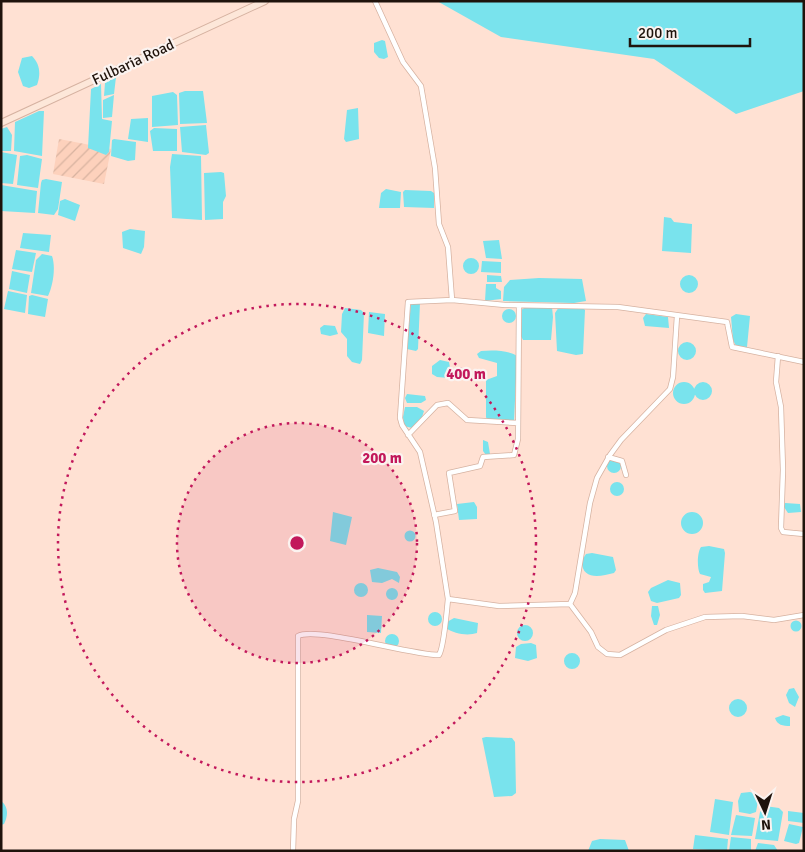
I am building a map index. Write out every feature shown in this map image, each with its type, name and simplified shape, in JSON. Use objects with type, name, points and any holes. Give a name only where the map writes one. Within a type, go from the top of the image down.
[{"type":"main road","name":"Fulbaria Road","points":[[1,123],[266,1]]},
{"type":"street","points":[[376,2],[403,62],[421,86],[436,168],[439,224],[448,247],[452,300]]},
{"type":"street","points":[[293,851],[294,819],[298,801],[298,636],[309,634],[332,636],[439,655],[442,650],[448,599],[434,515],[420,452],[408,435],[400,418],[408,302],[452,300],[519,305],[593,305],[728,322],[732,347],[804,362]]},
{"type":"street","points":[[434,515],[455,511],[449,474],[480,466],[482,457],[514,455],[518,439],[519,305]]},
{"type":"street","points":[[570,604],[575,593],[590,503],[597,478],[608,457],[630,429],[670,389],[673,377],[677,316]]},
{"type":"street","points":[[778,356],[776,382],[781,407],[783,470],[781,528],[782,532],[804,534]]},
{"type":"street","points":[[408,435],[437,405],[448,404],[467,420],[518,423]]},
{"type":"street","points":[[608,457],[622,461],[626,475]]},
{"type":"street","points":[[448,599],[499,606],[570,604]]},
{"type":"street","points":[[570,604],[591,632],[598,647],[607,654],[620,655],[666,630],[705,617],[742,616],[774,620],[804,615]]},
{"type":"shaded area","points":[[59,139],[111,149],[104,184],[53,174]]},
{"type":"water","points":[[437,1],[804,1],[804,91],[736,114],[654,59],[501,37]]},
{"type":"water","points":[[382,40],[385,41],[388,57],[384,59],[379,58],[374,52],[374,43]]},
{"type":"water","points":[[32,56],[39,69],[39,77],[37,85],[29,88],[23,86],[18,72],[22,58]]},
{"type":"water","points":[[116,77],[114,94],[104,96],[105,83]]},
{"type":"water","points":[[101,84],[102,119],[112,121],[109,152],[106,155],[88,148],[91,89]]},
{"type":"water","points":[[203,91],[207,123],[180,124],[179,93]]},
{"type":"water","points":[[173,92],[177,95],[178,125],[152,127],[152,96]]},
{"type":"water","points":[[114,95],[112,117],[103,118],[103,100]]},
{"type":"water","points":[[358,108],[359,139],[346,142],[344,139],[347,110]]},
{"type":"water","points":[[39,111],[44,111],[42,156],[14,151],[15,122]]},
{"type":"water","points":[[148,118],[148,142],[128,139],[131,119]]},
{"type":"water","points":[[206,125],[209,153],[206,155],[182,152],[180,127]]},
{"type":"water","points":[[7,127],[12,135],[11,151],[1,151],[1,129]]},
{"type":"water","points":[[154,128],[177,129],[177,151],[153,151],[150,131]]},
{"type":"water","points":[[112,140],[136,142],[135,160],[128,161],[111,156]]},
{"type":"water","points":[[1,152],[17,155],[13,184],[1,183]]},
{"type":"water","points":[[172,154],[201,156],[202,220],[172,218],[170,167]]},
{"type":"water","points":[[27,155],[42,159],[38,188],[17,185],[20,156]]},
{"type":"water","points":[[204,173],[224,173],[226,196],[223,202],[223,219],[205,220]]},
{"type":"water","points":[[42,180],[62,182],[58,209],[54,215],[38,213],[41,183]]},
{"type":"water","points":[[1,185],[37,191],[35,213],[1,211]]},
{"type":"water","points":[[386,189],[401,192],[400,208],[379,208],[381,193]]},
{"type":"water","points":[[405,190],[431,191],[434,193],[434,208],[404,207],[403,192]]},
{"type":"water","points":[[65,199],[80,205],[75,221],[58,215],[60,201]]},
{"type":"water","points":[[664,217],[671,218],[674,222],[692,224],[691,253],[662,251]]},
{"type":"water","points":[[130,229],[145,231],[144,247],[141,254],[123,248],[122,232]]},
{"type":"water","points":[[23,233],[51,235],[49,252],[20,248]]},
{"type":"water","points":[[499,240],[502,259],[486,258],[483,241]]},
{"type":"water","points":[[16,250],[36,253],[32,272],[12,269]]},
{"type":"water","points":[[42,254],[52,256],[54,265],[48,296],[31,293],[36,260]]},
{"type":"water","points":[[471,258],[477,260],[479,266],[477,272],[471,274],[465,272],[463,266],[465,260]]},
{"type":"water","points":[[482,261],[501,262],[501,273],[481,272]]},
{"type":"water","points":[[12,271],[30,275],[27,293],[9,289]]},
{"type":"water","points":[[487,275],[501,276],[502,282],[487,282]]},
{"type":"water","points":[[689,275],[695,278],[698,284],[695,290],[689,293],[683,290],[680,284],[683,278]]},
{"type":"water","points":[[539,278],[582,279],[586,301],[574,303],[503,301],[504,287],[510,280]]},
{"type":"water","points":[[486,284],[496,284],[496,288],[501,291],[501,299],[485,301]]},
{"type":"water","points":[[8,291],[27,295],[25,313],[4,309]]},
{"type":"water","points":[[29,296],[48,299],[45,317],[28,314]]},
{"type":"water","points":[[411,302],[420,303],[418,349],[416,351],[407,349]]},
{"type":"water","points":[[526,307],[552,307],[551,340],[523,340],[520,334],[521,310]]},
{"type":"water","points":[[559,307],[585,310],[583,354],[576,355],[557,351],[555,313]]},
{"type":"water","points":[[345,308],[361,310],[364,313],[362,360],[360,364],[352,362],[347,356],[347,339],[341,332],[342,314]]},
{"type":"water","points":[[506,309],[512,309],[516,316],[512,323],[506,323],[502,319],[502,313]]},
{"type":"water","points":[[369,312],[385,314],[384,336],[368,333]]},
{"type":"water","points":[[646,314],[668,317],[669,328],[645,326],[643,318]]},
{"type":"water","points":[[736,314],[750,316],[747,347],[736,346],[733,340],[731,317]]},
{"type":"water","points":[[324,325],[335,326],[338,334],[330,336],[321,334],[320,328]]},
{"type":"water","points":[[687,342],[693,345],[696,351],[693,357],[687,360],[681,357],[678,351],[681,345]]},
{"type":"water","points":[[481,351],[505,352],[517,356],[514,422],[487,420],[486,380],[497,376],[497,363],[479,358],[477,354]]},
{"type":"water","points":[[440,360],[449,362],[451,373],[449,378],[437,377],[432,374],[432,366]]},
{"type":"water","points":[[684,382],[692,385],[695,393],[692,401],[684,404],[676,401],[673,393],[676,385]]},
{"type":"water","points":[[703,382],[709,385],[712,391],[709,397],[703,400],[697,397],[694,391],[697,385]]},
{"type":"water","points":[[407,394],[425,396],[426,400],[421,403],[407,403],[405,398]]},
{"type":"water","points":[[405,407],[417,407],[424,411],[421,420],[412,428],[404,426]]},
{"type":"water","points":[[483,440],[488,442],[490,454],[486,455],[483,451]]},
{"type":"water","points":[[614,459],[619,461],[621,466],[619,471],[614,473],[609,471],[607,466],[609,461]]},
{"type":"water","points":[[617,482],[622,484],[624,489],[622,494],[617,496],[612,494],[610,489],[612,484]]},
{"type":"water","points":[[474,502],[477,507],[477,519],[459,520],[457,504]]},
{"type":"water","points":[[785,503],[800,504],[801,512],[788,513],[784,507]]},
{"type":"water","points":[[333,512],[352,517],[346,545],[330,541]]},
{"type":"water","points":[[692,512],[700,515],[703,523],[700,531],[692,534],[684,531],[681,523],[684,515]]},
{"type":"water","points":[[410,530],[416,536],[410,542],[404,536]]},
{"type":"water","points":[[709,546],[724,549],[722,591],[705,593],[703,584],[709,582],[711,577],[700,574],[698,557],[701,547]]},
{"type":"water","points":[[592,553],[613,557],[616,570],[614,573],[592,576],[584,571],[582,560],[586,554]]},
{"type":"water","points":[[378,568],[397,572],[400,577],[399,583],[392,579],[382,583],[372,582],[370,570]]},
{"type":"water","points":[[668,580],[680,583],[681,595],[679,598],[657,603],[651,601],[648,592],[651,588]]},
{"type":"water","points":[[358,583],[364,583],[368,590],[364,597],[358,597],[354,593],[354,587]]},
{"type":"water","points":[[390,588],[394,588],[398,594],[394,600],[390,600],[386,596],[386,592]]},
{"type":"water","points":[[652,606],[658,606],[660,615],[657,625],[654,625],[651,616]]},
{"type":"water","points":[[435,612],[440,614],[442,619],[440,624],[435,626],[430,624],[428,619],[430,614]]},
{"type":"water","points":[[367,615],[382,616],[381,633],[367,632]]},
{"type":"water","points":[[454,618],[478,623],[477,633],[461,634],[446,628],[447,622]]},
{"type":"water","points":[[794,621],[798,621],[801,626],[800,630],[794,631],[791,628],[791,624]]},
{"type":"water","points":[[522,625],[528,625],[533,630],[531,639],[522,641],[517,636],[517,630]]},
{"type":"water","points":[[392,634],[397,636],[399,641],[397,646],[392,648],[387,646],[385,641],[387,636]]},
{"type":"water","points":[[531,643],[536,645],[537,658],[528,661],[515,658],[516,647],[521,644]]},
{"type":"water","points":[[569,653],[575,653],[580,658],[578,667],[569,669],[564,664],[564,658]]},
{"type":"water","points":[[794,688],[799,697],[795,707],[789,703],[786,695],[789,689]]},
{"type":"water","points":[[738,699],[744,702],[747,708],[744,714],[738,717],[732,714],[729,708],[732,702]]},
{"type":"water","points":[[783,715],[790,717],[790,726],[781,725],[777,722],[775,718]]},
{"type":"water","points":[[482,738],[512,738],[515,742],[516,793],[512,796],[494,797]]},
{"type":"water","points":[[750,792],[759,795],[756,812],[750,814],[739,812],[738,801],[741,793]]},
{"type":"water","points":[[715,799],[733,802],[729,835],[710,832]]},
{"type":"water","points":[[1,801],[7,812],[4,824],[1,825]]},
{"type":"water","points":[[765,806],[779,808],[783,812],[778,841],[755,839],[760,812]]},
{"type":"water","points":[[788,811],[804,813],[804,823],[788,821]]},
{"type":"water","points":[[736,815],[755,818],[752,836],[731,835]]},
{"type":"water","points":[[789,824],[803,827],[799,843],[784,841]]},
{"type":"water","points":[[695,835],[728,839],[727,851],[693,849]]},
{"type":"water","points":[[731,837],[751,839],[751,851],[729,851]]},
{"type":"water","points":[[600,839],[625,840],[629,851],[588,851],[592,841]]},
{"type":"water","points":[[758,843],[774,845],[778,851],[755,851]]}]
